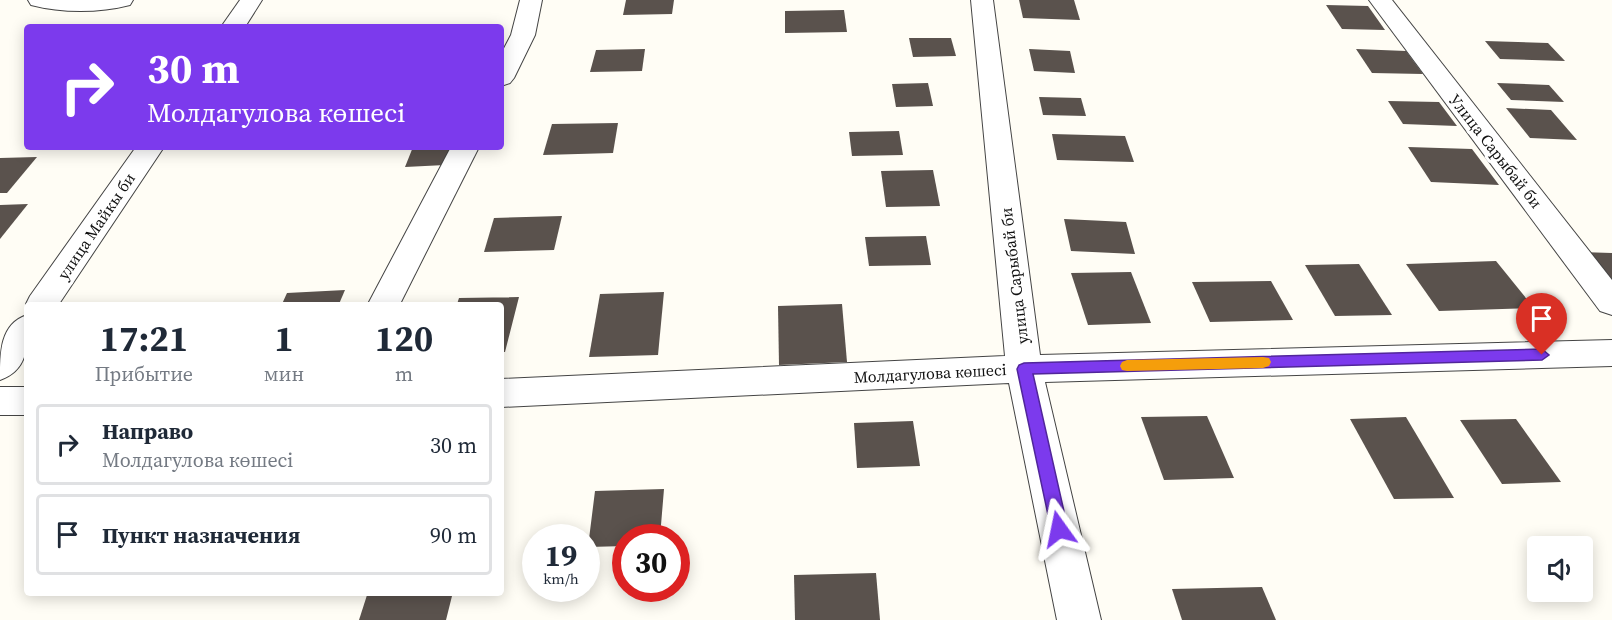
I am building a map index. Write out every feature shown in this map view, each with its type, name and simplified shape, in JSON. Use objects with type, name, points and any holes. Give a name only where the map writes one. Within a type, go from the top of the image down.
[{"type":"street","points":[[39,0],[69,3],[122,0]]},
{"type":"street","points":[[235,24],[251,0]]},
{"type":"street","points":[[504,72],[523,35],[531,0]]},
{"type":"street","name":"улица Сарыбай би","points":[[982,0],[1024,369],[1079,620]]},
{"type":"street","name":"Улица Сарыбай би","points":[[1380,0],[1612,303]]},
{"type":"street","name":"улица Майкы би","points":[[43,302],[148,150]]},
{"type":"street","points":[[385,302],[463,150]]},
{"type":"street","points":[[0,366],[24,331]]},
{"type":"street","name":"Молдагулова көшесі","points":[[504,393],[1024,369],[1612,353]]},
{"type":"street","points":[[0,401],[24,401]]},
{"type":"building","points":[[626,0],[674,0],[672,14],[623,15]]},
{"type":"building","points":[[1019,0],[1074,0],[1080,20],[1023,18]]},
{"type":"building","points":[[1326,5],[1368,6],[1385,30],[1342,29]]},
{"type":"building","points":[[844,10],[847,32],[785,33],[785,11]]},
{"type":"building","points":[[909,38],[951,38],[956,56],[913,57]]},
{"type":"building","points":[[1485,41],[1548,43],[1565,61],[1500,59]]},
{"type":"building","points":[[645,49],[642,71],[590,72],[596,50]]},
{"type":"building","points":[[1029,49],[1070,51],[1075,73],[1034,71]]},
{"type":"building","points":[[1356,49],[1406,51],[1423,74],[1372,73]]},
{"type":"building","points":[[928,83],[933,106],[896,107],[892,84]]},
{"type":"building","points":[[1497,83],[1549,85],[1564,102],[1511,100]]},
{"type":"building","points":[[1039,97],[1081,98],[1086,116],[1043,115]]},
{"type":"building","points":[[1388,101],[1439,102],[1457,126],[1403,124]]},
{"type":"building","points":[[1506,108],[1551,110],[1577,140],[1530,138]]},
{"type":"building","points":[[618,123],[613,153],[543,155],[552,124]]},
{"type":"building","points":[[899,131],[903,155],[852,156],[849,132]]},
{"type":"building","points":[[1052,134],[1125,136],[1134,162],[1057,160]]},
{"type":"building","points":[[1408,147],[1472,149],[1499,185],[1431,182]]},
{"type":"building","points":[[412,150],[450,150],[445,165],[405,167]]},
{"type":"building","points":[[37,157],[7,193],[0,193],[0,158]]},
{"type":"building","points":[[933,170],[940,206],[886,207],[881,171]]},
{"type":"building","points":[[28,204],[0,239],[0,205]]},
{"type":"building","points":[[562,216],[554,250],[484,252],[494,218]]},
{"type":"building","points":[[1064,219],[1126,222],[1135,254],[1071,251]]},
{"type":"building","points":[[926,236],[931,265],[869,266],[865,237]]},
{"type":"building","points":[[1580,252],[1612,253],[1612,294]]},
{"type":"building","points":[[1496,261],[1534,308],[1439,311],[1406,264]]},
{"type":"building","points":[[1359,264],[1392,315],[1335,316],[1305,265]]},
{"type":"building","points":[[1131,272],[1151,323],[1088,325],[1071,273]]},
{"type":"building","points":[[1271,281],[1293,320],[1210,322],[1192,282]]},
{"type":"building","points":[[345,290],[340,302],[283,302],[287,293]]},
{"type":"building","points":[[664,292],[658,355],[589,357],[600,294]]},
{"type":"building","points":[[519,297],[505,352],[504,302],[458,302],[459,298]]},
{"type":"building","points":[[842,304],[847,362],[779,365],[778,306]]},
{"type":"building","points":[[1207,416],[1234,478],[1164,480],[1141,417]]},
{"type":"building","points":[[1406,417],[1454,498],[1394,499],[1350,419]]},
{"type":"building","points":[[1516,419],[1561,482],[1502,484],[1460,420]]},
{"type":"building","points":[[913,421],[920,466],[857,468],[854,423]]},
{"type":"building","points":[[664,489],[661,524],[612,524],[612,546],[600,547],[600,524],[591,524],[595,491]]},
{"type":"building","points":[[876,573],[880,620],[795,620],[794,575]]},
{"type":"building","points":[[1262,587],[1276,620],[1182,620],[1172,589]]},
{"type":"building","points":[[367,596],[452,596],[446,620],[359,620]]},
{"type":"slow traffic","points":[[1127,366],[1263,362]]},
{"type":"route","points":[[1059,529],[1024,369],[1542,355]]}]
